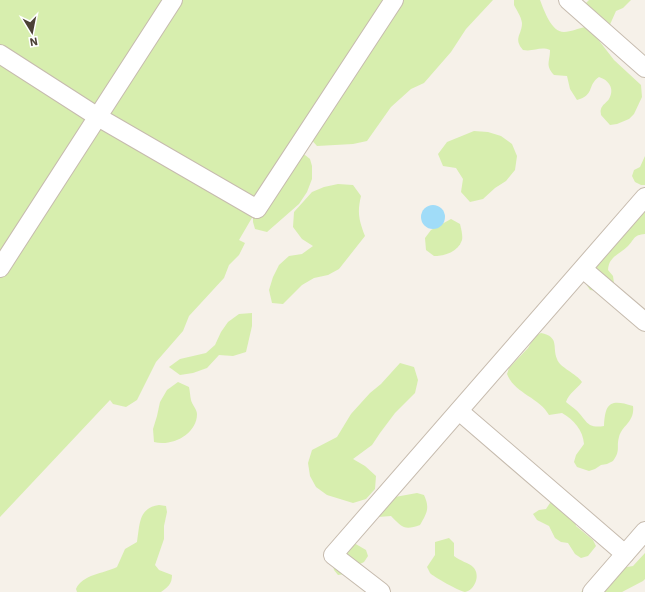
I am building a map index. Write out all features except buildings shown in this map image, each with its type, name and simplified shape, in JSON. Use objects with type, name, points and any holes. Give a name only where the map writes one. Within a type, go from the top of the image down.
[{"type":"street","points":[[0,268],[98,118],[172,0]]},
{"type":"street","points":[[0,54],[98,118],[257,210],[394,0]]},
{"type":"street","points":[[568,0],[645,68]]},
{"type":"street","points":[[381,592],[333,555],[645,197]]},
{"type":"street","points":[[583,269],[645,322]]},
{"type":"street","points":[[459,411],[625,554]]},
{"type":"street","points":[[592,592],[645,531]]},
{"type":"green space","points":[[0,0],[383,0],[352,52],[393,0],[493,0],[466,29],[451,52],[424,83],[411,89],[391,107],[367,141],[353,144],[317,146],[308,136],[299,154],[305,155],[310,159],[312,166],[312,179],[307,192],[299,204],[267,232],[255,229],[253,216],[239,240],[245,243],[239,255],[229,265],[224,278],[189,316],[183,331],[156,362],[137,400],[126,407],[113,404],[110,400],[0,517]]},
{"type":"green space","points":[[514,0],[540,0],[552,25],[559,31],[564,32],[586,27],[585,4],[589,0],[631,0],[623,8],[616,11],[608,29],[590,29],[614,60],[641,85],[642,97],[634,114],[629,119],[610,125],[601,115],[602,106],[611,95],[610,85],[606,80],[599,77],[593,83],[589,93],[583,98],[577,100],[570,89],[567,76],[554,75],[551,72],[549,66],[550,50],[523,50],[518,39],[522,23],[514,5]]},
{"type":"green space","points":[[474,131],[488,132],[501,136],[512,144],[517,156],[515,170],[506,181],[495,188],[483,199],[470,202],[461,192],[463,179],[456,168],[443,166],[438,154],[447,142]]},
{"type":"green space","points":[[645,156],[645,185],[641,185],[635,182],[632,176],[634,170],[640,167]]},
{"type":"green space","points":[[338,184],[353,185],[361,196],[359,216],[365,236],[339,269],[328,275],[314,278],[302,285],[283,304],[272,303],[269,290],[279,265],[289,256],[302,254],[313,246],[302,239],[293,227],[294,212],[312,192],[324,187]]},
{"type":"green space","points":[[645,209],[645,234],[636,236],[625,249],[615,256],[610,262],[608,270],[613,276],[614,283],[603,290],[590,290],[586,284],[585,278]]},
{"type":"green space","points":[[451,219],[460,224],[462,240],[457,248],[451,252],[434,256],[426,250],[425,238],[431,230]]},
{"type":"green space","points":[[252,313],[252,326],[246,352],[233,356],[219,355],[207,368],[193,373],[180,375],[169,367],[180,359],[206,353],[215,345],[228,322],[239,314]]},
{"type":"green space","points":[[541,333],[551,337],[553,340],[557,359],[561,365],[582,382],[569,396],[566,402],[576,410],[587,423],[598,427],[604,426],[606,412],[611,404],[619,403],[633,406],[632,416],[619,437],[618,451],[613,461],[589,471],[577,467],[574,462],[576,455],[584,444],[582,434],[577,426],[562,413],[549,415],[545,409],[521,391],[511,381],[507,374],[509,368],[528,348],[535,336]]},
{"type":"green space","points":[[400,363],[414,367],[418,380],[415,393],[395,413],[372,445],[353,459],[365,466],[376,476],[375,489],[366,499],[353,503],[327,495],[316,487],[310,476],[308,463],[312,450],[337,437],[351,414]]},
{"type":"green space","points":[[178,382],[189,387],[192,402],[197,412],[196,421],[193,428],[188,433],[176,441],[168,443],[154,442],[153,429],[160,402],[167,390]]},
{"type":"green space","points":[[417,493],[424,495],[427,503],[426,514],[420,525],[407,528],[391,516],[378,517],[382,503],[395,497]]},
{"type":"green space","points":[[556,501],[575,520],[576,526],[593,540],[596,546],[588,556],[581,558],[575,554],[568,543],[561,542],[555,538],[549,526],[537,520],[533,514],[539,510],[546,509],[550,503]]},
{"type":"green space","points":[[159,505],[166,506],[167,512],[164,526],[164,539],[155,565],[159,570],[172,575],[168,587],[161,592],[77,592],[76,589],[83,580],[117,567],[125,549],[137,542],[141,518],[147,510]]},
{"type":"green space","points":[[449,538],[454,543],[454,556],[473,567],[477,574],[476,582],[469,591],[465,592],[453,587],[430,573],[427,567],[435,555],[435,542]]},
{"type":"green space","points":[[354,543],[366,550],[368,556],[364,562],[350,569],[345,574],[338,575],[334,570],[331,557]]},
{"type":"green space","points":[[645,553],[645,579],[643,581],[622,592],[581,592],[592,582],[621,564],[627,567],[633,566]]},
{"type":"water","points":[[433,205],[441,209],[445,217],[441,225],[433,229],[425,225],[421,217],[425,209]]}]
